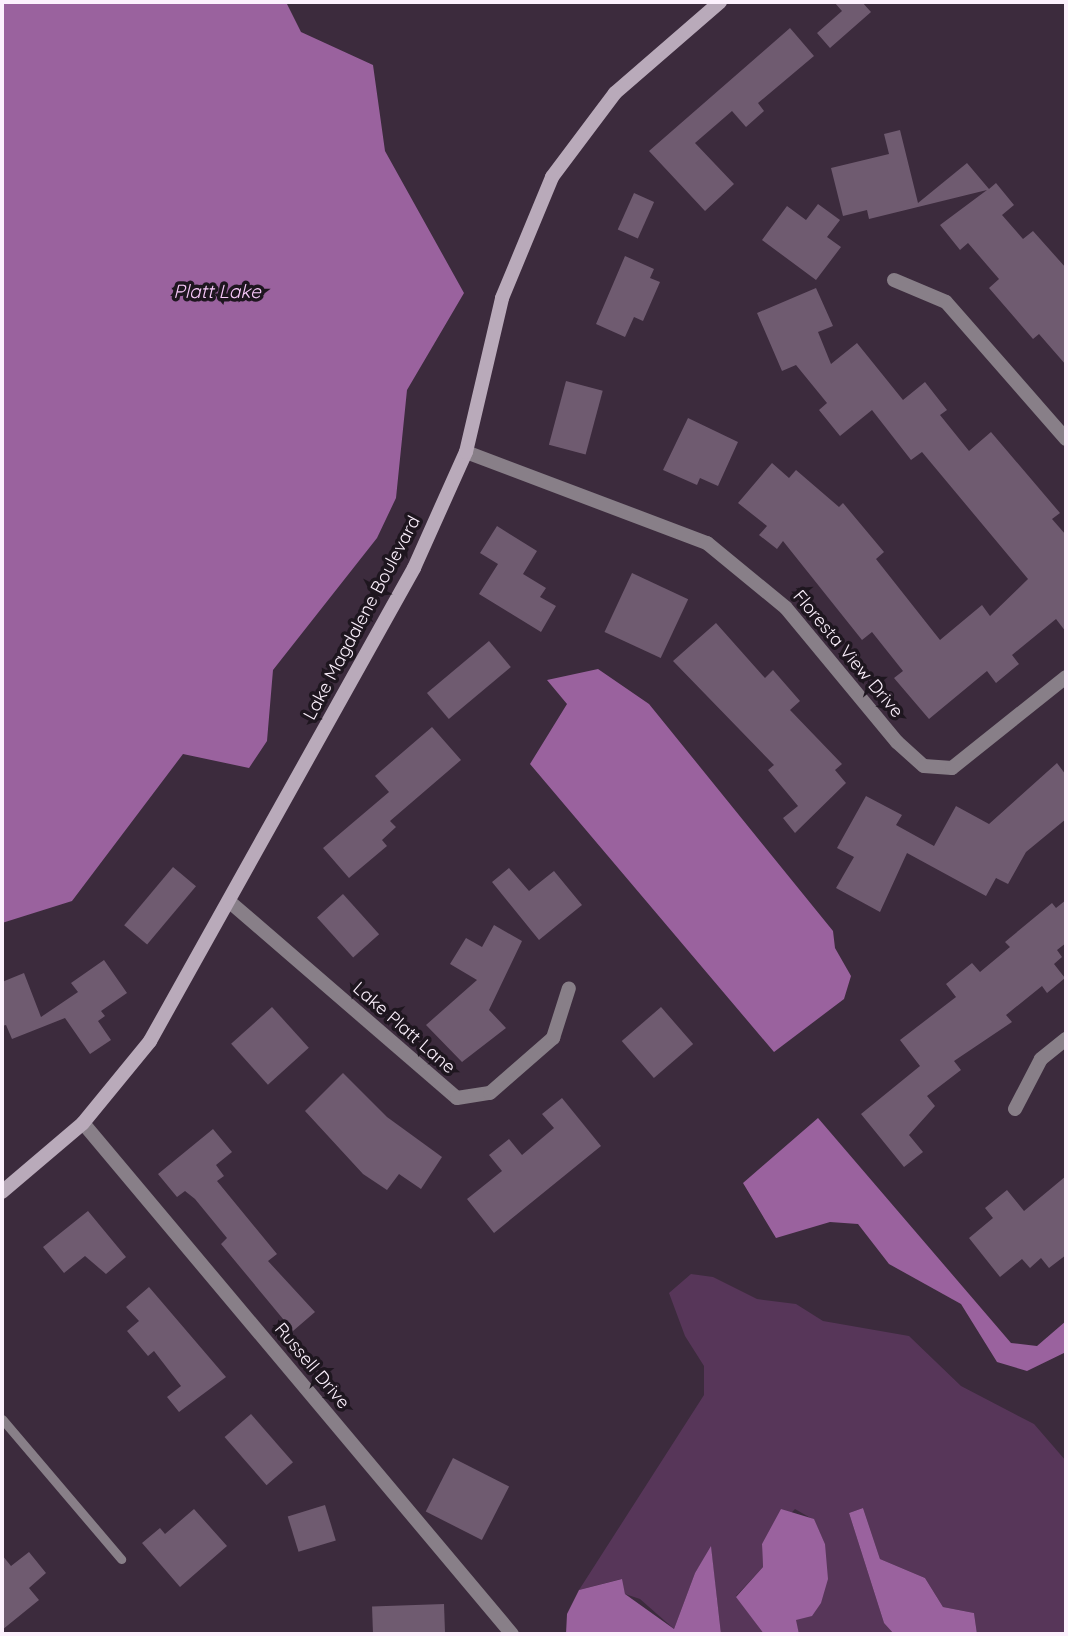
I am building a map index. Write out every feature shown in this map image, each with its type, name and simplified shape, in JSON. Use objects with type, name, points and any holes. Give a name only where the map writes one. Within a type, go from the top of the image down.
[{"type":"street","name":"Lake Magdalene Boulevard","points":[[2,1192],[83,1123],[150,1041],[231,903],[414,568],[466,452],[502,298],[552,177],[615,93],[720,2]]},
{"type":"street","points":[[894,280],[946,302],[1066,439]]},
{"type":"street","name":"Floresta View Drive","points":[[466,452],[707,543],[786,608],[897,742],[925,766],[953,768],[1066,677]]},
{"type":"street","name":"Lake Platt Lane","points":[[231,903],[457,1098],[490,1093],[553,1038],[569,988]]},
{"type":"street","points":[[1015,1109],[1041,1059],[1066,1039]]},
{"type":"street","name":"Russell Drive","points":[[83,1123],[512,1634]]},
{"type":"lane","points":[[2,1419],[121,1559]]},
{"type":"shaded area","points":[[691,1274],[713,1277],[757,1299],[796,1304],[823,1321],[909,1336],[961,1386],[1034,1424],[1066,1461],[1066,1634],[977,1634],[974,1613],[943,1607],[925,1578],[880,1559],[863,1508],[849,1513],[884,1623],[915,1634],[799,1634],[795,1620],[825,1544],[814,1520],[795,1509],[762,1544],[763,1567],[736,1596],[764,1634],[721,1634],[711,1548],[695,1573],[674,1629],[640,1599],[625,1594],[621,1579],[579,1590],[704,1395],[704,1366],[685,1336],[669,1293]]},
{"type":"water","name":"Platt Lake","points":[[2,2],[286,2],[301,32],[373,65],[385,151],[464,293],[407,390],[396,498],[377,538],[273,670],[267,741],[249,768],[183,754],[72,901],[2,923]]},
{"type":"water","points":[[598,669],[649,704],[833,931],[835,948],[851,976],[844,999],[774,1052],[530,764],[567,704],[547,680]]},
{"type":"water","points":[[818,1118],[1011,1343],[1037,1346],[1066,1321],[1066,1352],[1027,1371],[997,1362],[961,1304],[889,1264],[858,1224],[830,1222],[776,1238],[743,1183]]},
{"type":"water","points":[[863,1508],[880,1559],[925,1578],[943,1607],[974,1613],[977,1634],[894,1634],[884,1623],[849,1513]]},
{"type":"water","points":[[781,1509],[814,1519],[825,1544],[828,1579],[821,1603],[812,1616],[796,1620],[799,1634],[764,1634],[736,1597],[763,1567],[762,1544]]},
{"type":"water","points":[[711,1546],[721,1634],[566,1634],[567,1614],[579,1590],[622,1579],[625,1594],[674,1629],[695,1573]]},
{"type":"building","points":[[834,2],[862,2],[871,12],[830,48],[817,33],[842,11]]},
{"type":"building","points":[[790,28],[814,56],[758,103],[764,111],[746,127],[732,111],[695,143],[734,184],[705,211],[649,151]]},
{"type":"building","points":[[900,130],[918,203],[967,163],[989,189],[996,183],[1014,205],[1002,215],[1023,239],[1033,231],[1066,268],[1066,365],[1039,334],[1033,339],[989,288],[999,279],[968,243],[960,250],[940,225],[987,190],[869,219],[867,210],[843,216],[831,168],[889,154],[884,134]]},
{"type":"building","points":[[634,193],[654,202],[638,238],[618,230]]},
{"type":"building","points":[[818,204],[840,220],[827,237],[841,247],[816,280],[762,240],[787,206],[806,220]]},
{"type":"building","points":[[625,256],[654,269],[650,278],[660,282],[643,321],[634,317],[625,337],[596,324]]},
{"type":"building","points":[[816,288],[833,326],[818,332],[831,364],[857,343],[903,400],[925,382],[947,410],[940,415],[969,451],[991,432],[1060,513],[1052,519],[1066,535],[1066,632],[1056,619],[1012,655],[1019,664],[996,683],[987,671],[929,719],[894,678],[903,671],[872,632],[862,640],[783,541],[777,549],[759,535],[767,526],[738,503],[772,463],[789,478],[796,470],[839,507],[843,503],[884,552],[876,559],[940,640],[982,605],[990,616],[1028,579],[922,452],[911,460],[872,410],[840,436],[819,410],[827,403],[796,365],[782,371],[757,313]]},
{"type":"building","points":[[566,381],[603,391],[586,455],[549,445]]},
{"type":"building","points":[[688,418],[738,442],[718,486],[700,478],[697,485],[663,470]]},
{"type":"building","points":[[497,526],[537,551],[523,574],[546,588],[540,597],[556,606],[541,632],[479,594],[498,564],[480,553]]},
{"type":"building","points":[[632,573],[688,599],[661,658],[605,632]]},
{"type":"building","points":[[716,623],[765,678],[773,670],[800,701],[790,710],[842,764],[835,770],[846,783],[795,833],[783,818],[798,806],[768,770],[774,765],[673,661]]},
{"type":"building","points":[[489,641],[511,667],[449,719],[427,693]]},
{"type":"building","points":[[432,727],[461,760],[390,821],[396,827],[382,840],[387,846],[349,878],[323,848],[389,792],[375,776]]},
{"type":"building","points":[[1057,763],[1066,775],[1066,819],[1026,852],[1008,884],[996,878],[986,896],[907,853],[880,912],[836,888],[854,857],[837,848],[866,796],[902,815],[896,825],[934,846],[956,806],[989,824]]},
{"type":"building","points":[[173,867],[196,886],[147,945],[124,925]]},
{"type":"building","points":[[509,868],[529,891],[554,871],[582,905],[539,940],[492,882]]},
{"type":"building","points":[[343,894],[379,934],[353,958],[317,917]]},
{"type":"building","points":[[1066,900],[1066,943],[1057,950],[1062,957],[1054,964],[1065,978],[1047,993],[1042,986],[1006,1015],[1012,1022],[954,1061],[961,1070],[927,1096],[935,1106],[909,1135],[923,1152],[904,1167],[861,1114],[920,1066],[900,1040],[956,997],[946,984],[972,963],[980,972],[1010,947],[1005,942],[1052,903],[1056,908]]},
{"type":"building","points":[[494,925],[522,941],[489,1010],[506,1028],[462,1062],[426,1025],[477,980],[450,964],[466,938],[482,947]]},
{"type":"building","points":[[104,960],[127,993],[101,1011],[105,1016],[98,1021],[111,1040],[90,1054],[65,1018],[12,1039],[6,1025],[2,1026],[2,982],[24,973],[41,1017],[78,992],[71,983]]},
{"type":"building","points":[[272,1007],[309,1048],[268,1085],[231,1044]]},
{"type":"building","points":[[661,1007],[693,1044],[654,1078],[622,1041]]},
{"type":"building","points":[[343,1073],[387,1117],[442,1157],[421,1189],[399,1174],[387,1190],[363,1174],[305,1111]]},
{"type":"building","points":[[562,1098],[601,1146],[494,1233],[467,1199],[502,1171],[489,1155],[509,1139],[522,1155],[554,1128],[542,1114]]},
{"type":"building","points":[[213,1129],[232,1152],[216,1165],[224,1176],[217,1181],[277,1254],[268,1261],[315,1312],[293,1331],[221,1244],[227,1238],[195,1199],[185,1191],[177,1197],[158,1174]]},
{"type":"building","points":[[1066,1176],[1066,1255],[1049,1268],[1041,1258],[1030,1268],[1022,1259],[1000,1277],[969,1238],[993,1218],[985,1208],[1007,1190],[1024,1211]]},
{"type":"building","points":[[88,1211],[126,1257],[106,1274],[85,1256],[64,1273],[43,1247]]},
{"type":"building","points":[[149,1287],[226,1377],[179,1412],[167,1397],[181,1386],[154,1351],[148,1356],[127,1331],[139,1321],[126,1307]]},
{"type":"building","points":[[251,1414],[293,1462],[267,1485],[225,1437]]},
{"type":"building","points":[[453,1458],[509,1487],[482,1540],[426,1511]]},
{"type":"building","points":[[325,1505],[336,1540],[299,1552],[288,1516]]},
{"type":"building","points":[[194,1509],[227,1546],[180,1587],[142,1543],[160,1528],[165,1534]]},
{"type":"building","points":[[29,1552],[46,1573],[29,1588],[39,1600],[2,1630],[2,1555],[11,1566]]},
{"type":"building","points":[[444,1604],[445,1634],[373,1634],[372,1607]]}]
